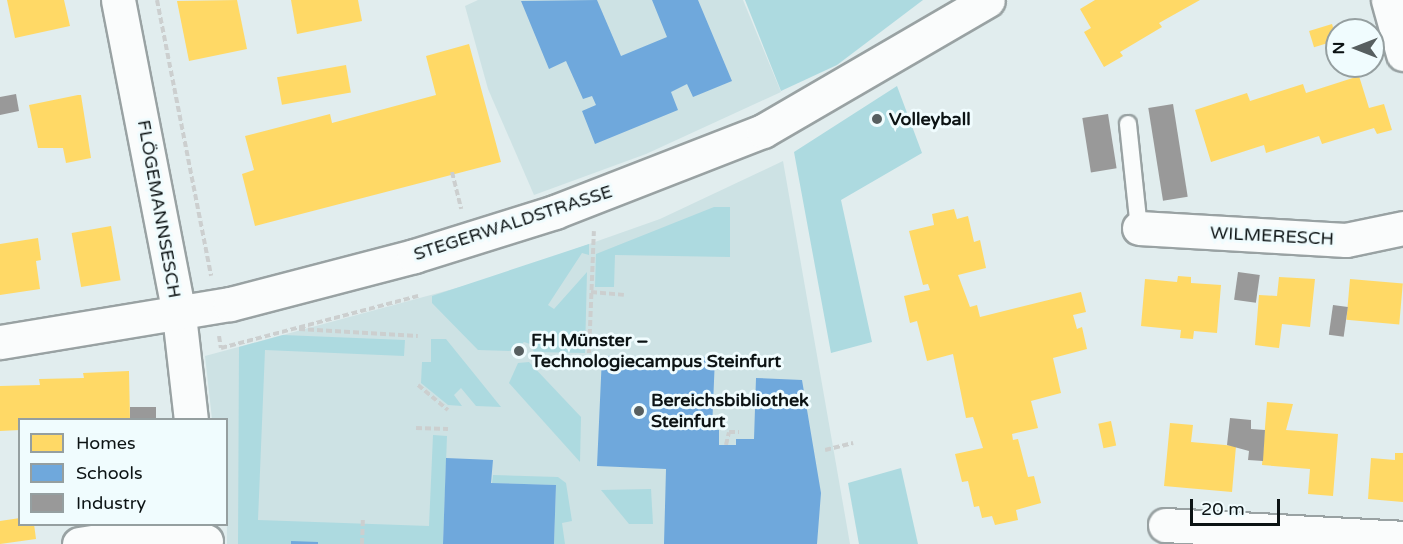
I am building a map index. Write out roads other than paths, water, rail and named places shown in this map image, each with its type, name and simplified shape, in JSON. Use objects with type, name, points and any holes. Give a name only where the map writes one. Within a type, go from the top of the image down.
[{"type":"street","name":"FLÖGEMANNSESCH","points":[[118,0],[178,315],[191,418]]},
{"type":"street","name":"STEGERWALDSTRASSE","points":[[0,342],[212,308],[414,256],[595,197],[792,117],[988,0]]},
{"type":"street","points":[[1388,0],[1403,54]]},
{"type":"street","name":"WILMERESCH","points":[[1139,228],[1346,240],[1403,228]]},
{"type":"street","points":[[1165,525],[1403,538]]},
{"type":"street","points":[[79,544],[103,540],[206,537]]},
{"type":"lane","points":[[1128,124],[1139,228]]},
{"type":"place","name":"Volleyball","points":[[877,119]]},
{"type":"place","name":"FH Münster – Technologiecampus Steinfurt","points":[[519,351]]},
{"type":"place","name":"Bereichsbibliothek Steinfurt","points":[[639,411]]}]
